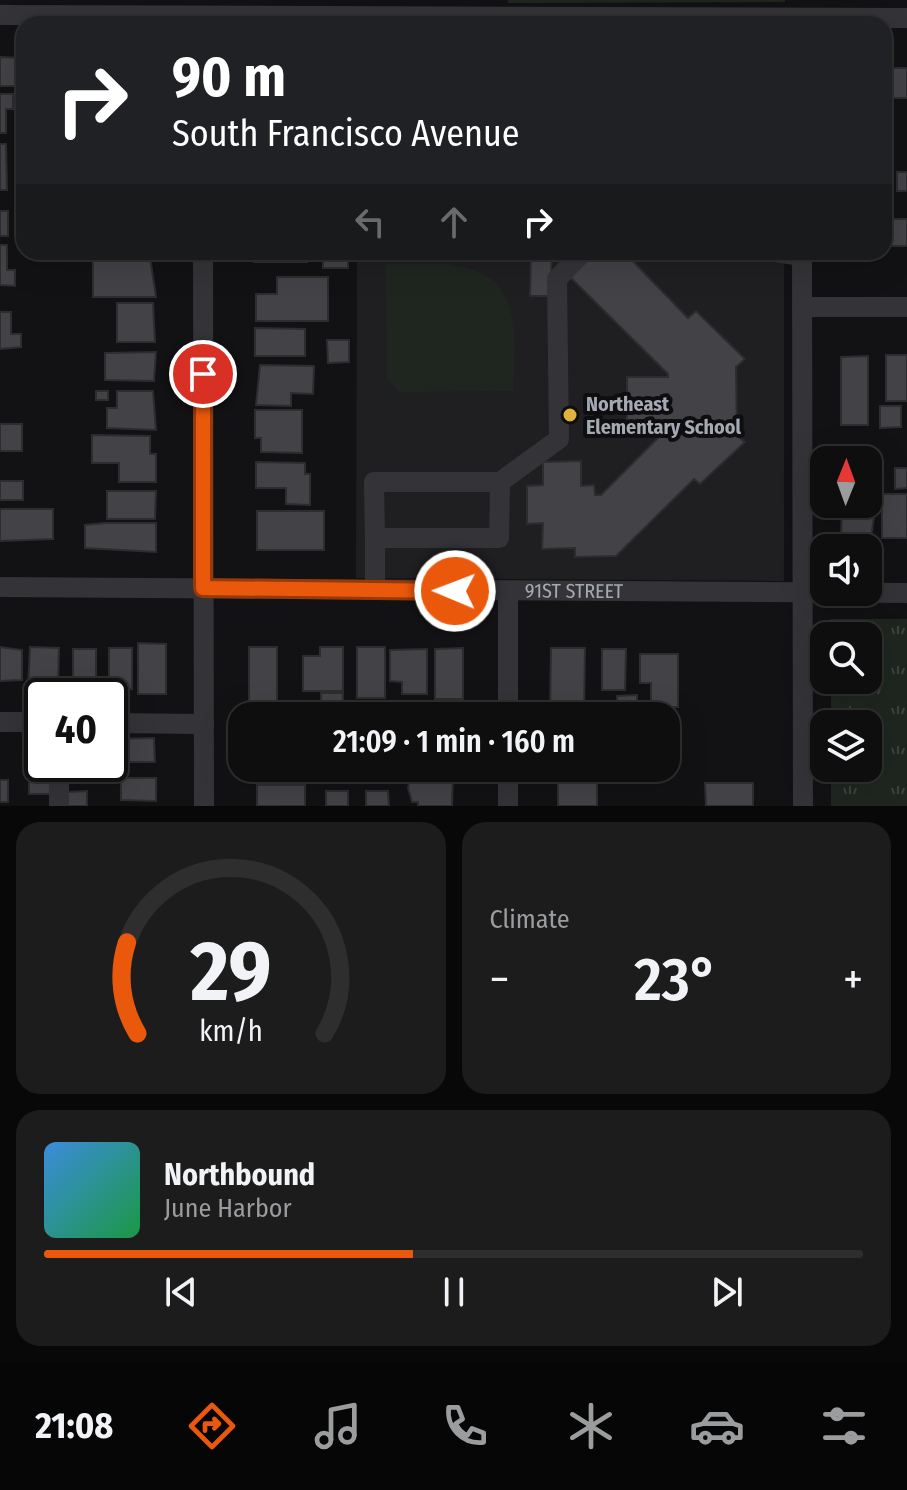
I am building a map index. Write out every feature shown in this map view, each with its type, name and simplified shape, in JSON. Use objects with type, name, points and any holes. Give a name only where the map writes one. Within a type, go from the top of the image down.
[{"type":"street","points":[[0,15],[494,8],[854,16]]},
{"type":"street","points":[[203,260],[204,806]]},
{"type":"street","points":[[375,590],[374,482],[500,482],[559,439],[557,279],[575,260]]},
{"type":"street","points":[[802,260],[803,806]]},
{"type":"street","points":[[802,307],[907,307]]},
{"type":"street","points":[[375,538],[499,538],[500,482]]},
{"type":"street","name":"91ST STREET","points":[[0,587],[907,593]]},
{"type":"street","points":[[508,591],[508,702]]},
{"type":"street","points":[[0,722],[24,722]]},
{"type":"street","points":[[128,723],[204,724]]},
{"type":"street","points":[[59,782],[59,806]]},
{"type":"street","points":[[508,782],[508,806]]},
{"type":"shaded area","name":"Northeast Elementary School","points":[[357,260],[784,260],[784,581],[356,578]]},
{"type":"green space","points":[[508,0],[785,0],[785,2],[508,3]]},
{"type":"green space","points":[[386,264],[449,264],[485,275],[497,284],[505,297],[513,327],[513,391],[399,392],[387,379]]},
{"type":"green space","points":[[830,619],[907,619],[907,806],[831,806],[831,782],[882,782],[882,710],[831,710],[831,694],[882,694],[882,622],[830,622]]},
{"type":"building","points":[[0,57],[16,58],[16,86],[0,86]]},
{"type":"building","points":[[892,68],[907,68],[907,98],[892,98]]},
{"type":"building","points":[[0,94],[13,94],[13,109],[6,109],[6,133],[0,133]]},
{"type":"building","points":[[0,144],[6,144],[7,190],[0,190]]},
{"type":"building","points":[[897,172],[907,172],[907,191],[897,191]]},
{"type":"building","points":[[0,211],[8,211],[8,236],[0,236]]},
{"type":"building","points":[[892,219],[907,219],[907,246],[892,246]]},
{"type":"building","points":[[0,245],[7,245],[7,270],[15,270],[15,286],[0,285]]},
{"type":"building","points":[[93,260],[150,260],[156,297],[93,297]]},
{"type":"building","points":[[254,260],[307,260],[307,262]]},
{"type":"building","points":[[323,260],[348,260],[348,268],[323,268]]},
{"type":"building","points":[[531,260],[552,260],[550,296],[530,296]]},
{"type":"building","points":[[584,260],[632,260],[688,318],[696,311],[745,359],[736,367],[737,436],[745,442],[700,484],[694,479],[616,556],[575,557],[575,548],[542,549],[543,523],[527,524],[527,486],[543,485],[543,462],[581,461],[581,486],[594,485],[595,495],[601,495],[668,428],[668,424],[627,425],[627,377],[668,377],[668,374],[568,275]]},
{"type":"building","points":[[277,277],[328,277],[328,321],[256,321],[256,294],[277,294]]},
{"type":"building","points":[[117,303],[153,303],[155,342],[117,342]]},
{"type":"building","points":[[0,312],[11,312],[11,334],[21,334],[21,347],[0,349]]},
{"type":"building","points":[[255,328],[305,329],[305,356],[255,356]]},
{"type":"building","points":[[327,340],[349,340],[349,362],[328,363]]},
{"type":"building","points":[[156,352],[154,381],[105,380],[105,353]]},
{"type":"building","points":[[886,355],[907,355],[907,401],[886,401]]},
{"type":"building","points":[[868,356],[868,425],[841,425],[841,357]]},
{"type":"building","points":[[260,365],[314,366],[313,394],[291,393],[291,406],[256,405]]},
{"type":"building","points":[[96,391],[108,391],[108,400],[96,400]]},
{"type":"building","points":[[117,391],[153,391],[156,430],[107,428],[107,408],[117,408]]},
{"type":"building","points":[[880,406],[901,406],[901,427],[880,428]]},
{"type":"building","points":[[255,410],[302,410],[302,453],[261,452],[261,438],[255,438]]},
{"type":"building","points":[[0,424],[22,424],[22,451],[0,451]]},
{"type":"building","points":[[92,435],[150,436],[150,454],[156,454],[156,482],[119,482],[119,463],[92,463]]},
{"type":"building","points":[[256,462],[305,463],[305,474],[310,474],[310,505],[286,504],[286,488],[256,488]]},
{"type":"building","points":[[895,468],[907,468],[907,488],[895,489]]},
{"type":"building","points":[[0,481],[23,481],[23,500],[0,500]]},
{"type":"building","points":[[107,491],[156,491],[155,519],[107,519]]},
{"type":"building","points":[[882,494],[907,494],[907,538],[882,538]]},
{"type":"building","points":[[0,509],[53,509],[53,539],[0,541]]},
{"type":"building","points":[[257,511],[324,511],[324,550],[257,550]]},
{"type":"building","points":[[842,518],[874,518],[872,534],[841,534]]},
{"type":"building","points":[[156,523],[156,552],[85,548],[85,525]]},
{"type":"building","points":[[138,643],[166,644],[166,694],[138,694]]},
{"type":"building","points":[[0,647],[22,650],[22,680],[0,681]]},
{"type":"building","points":[[30,647],[59,648],[58,678],[29,678]]},
{"type":"building","points":[[249,647],[277,647],[277,702],[249,702]]},
{"type":"building","points":[[320,647],[343,647],[343,691],[303,691],[303,656],[320,656]]},
{"type":"building","points":[[357,647],[385,647],[385,698],[357,698]]},
{"type":"building","points":[[109,648],[132,648],[132,689],[128,689],[128,678],[109,678]]},
{"type":"building","points":[[463,648],[463,699],[435,699],[435,649]]},
{"type":"building","points":[[551,648],[585,648],[584,702],[550,702]]},
{"type":"building","points":[[73,649],[96,649],[96,678],[73,678]]},
{"type":"building","points":[[427,649],[427,694],[402,694],[402,682],[390,681],[390,650]]},
{"type":"building","points":[[602,649],[626,649],[625,690],[602,690]]},
{"type":"building","points":[[640,654],[678,654],[678,702],[651,702],[651,683],[640,683]]},
{"type":"building","points":[[321,693],[343,693],[343,702],[321,702]]},
{"type":"building","points":[[637,695],[637,702],[617,702],[617,696]]},
{"type":"building","points":[[154,738],[155,762],[128,762],[128,739]]},
{"type":"building","points":[[128,778],[156,778],[156,801],[121,800],[121,782],[128,782]]},
{"type":"building","points":[[0,780],[8,780],[8,802],[0,802]]},
{"type":"building","points":[[29,782],[51,782],[51,794],[29,794]]},
{"type":"building","points":[[409,782],[453,782],[452,806],[418,806],[418,802],[412,802]]},
{"type":"building","points":[[558,782],[597,782],[597,806],[558,806]]},
{"type":"building","points":[[705,783],[753,783],[753,806],[706,806]]},
{"type":"building","points":[[257,785],[305,785],[305,806],[257,806]]},
{"type":"building","points":[[87,791],[87,806],[66,806],[66,792]]},
{"type":"building","points":[[326,791],[348,791],[348,806],[326,806]]},
{"type":"building","points":[[366,791],[388,791],[389,806],[366,806]]},
{"type":"place","name":"Northeast Elementary School","points":[[570,415]]},
{"type":"route","points":[[203,374],[203,588],[455,591]]}]
